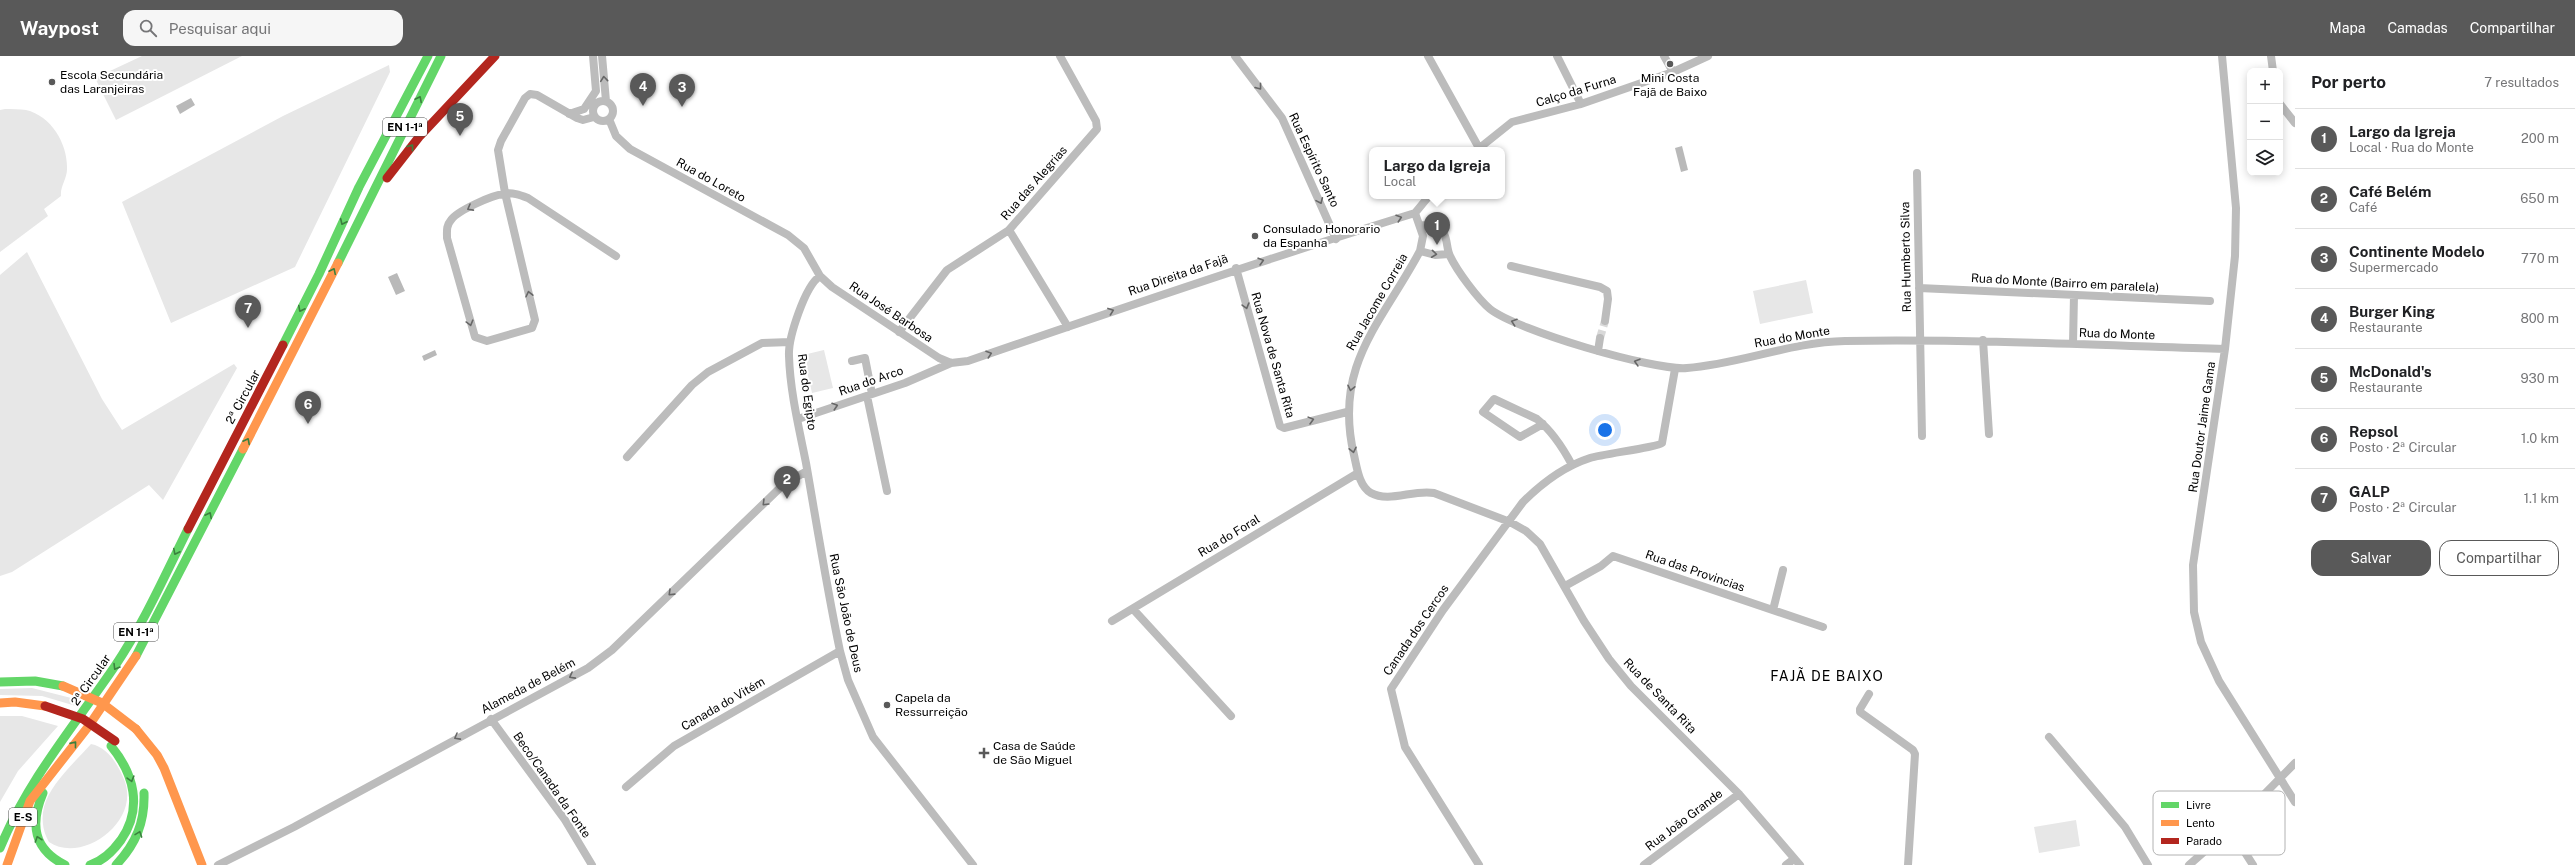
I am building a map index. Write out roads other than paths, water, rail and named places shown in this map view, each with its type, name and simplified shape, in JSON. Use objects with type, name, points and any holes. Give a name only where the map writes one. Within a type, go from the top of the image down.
[{"type":"main road","name":"2ª Circular","points":[[8,826],[40,769],[111,676],[132,639],[319,274],[359,187],[428,56]]},
{"type":"main road","name":"2ª Circular","points":[[49,774],[88,727],[123,678],[154,624],[441,56]]},
{"type":"main road","points":[[370,197],[419,137],[494,56]]},
{"type":"main road","points":[[0,682],[35,681],[63,686],[90,696],[110,707],[136,729],[157,755],[164,768],[202,865]]},
{"type":"main road","points":[[0,703],[15,702],[44,709],[79,725],[113,744],[131,758],[137,770]]},
{"type":"main road","points":[[0,710],[44,709]]},
{"type":"main road","points":[[90,865],[104,857],[121,840],[132,818],[134,809],[134,789],[128,770],[113,744]]},
{"type":"main road","points":[[49,774],[39,802],[35,828],[44,850],[50,857],[65,865]]},
{"type":"main road","name":"E-S","points":[[7,865],[11,849],[30,801],[49,774]]},
{"type":"main road","points":[[116,865],[136,842],[144,821],[145,800],[141,782]]},
{"type":"main road","points":[[0,836],[8,826]]},
{"type":"main road","name":"E-S","points":[[0,848],[8,826]]},
{"type":"street","points":[[593,56],[596,91],[603,101],[613,110],[609,119],[599,121],[594,117],[593,108],[603,101]]},
{"type":"street","points":[[602,56],[603,101]]},
{"type":"street","name":"Rua das Alegrias","points":[[1060,56],[1096,121],[1097,129],[1009,230],[1068,327]]},
{"type":"street","name":"Rua Espírito Santo","points":[[1235,56],[1282,118],[1336,239]]},
{"type":"street","points":[[1428,56],[1477,147]]},
{"type":"street","points":[[1557,56],[1581,104]]},
{"type":"street","points":[[1664,56],[1673,72]]},
{"type":"street","name":"Calço da Furna","points":[[1481,147],[1512,122],[1581,104],[1673,72],[1708,56]]},
{"type":"street","name":"Rua Doutor Jaime Gama","points":[[2222,56],[2236,208],[2235,256],[2225,349],[2193,565],[2194,612],[2201,642],[2220,681],[2295,802]]},
{"type":"street","points":[[2271,56],[2273,68]]},
{"type":"street","points":[[569,114],[584,109],[596,91]]},
{"type":"street","points":[[594,117],[583,120],[569,114],[537,95],[530,94],[525,98],[501,141],[498,150],[505,193],[536,322],[529,329],[482,341],[473,334],[446,230],[452,218],[488,198],[505,193],[528,198],[616,256]]},
{"type":"street","points":[[2283,108],[2295,124]]},
{"type":"street","name":"Rua do Loreto","points":[[609,119],[616,136],[630,149],[788,235],[809,255],[820,276]]},
{"type":"street","name":"Rua Humberto Silva","points":[[1917,173],[1919,288],[1918,341],[1922,436]]},
{"type":"street","points":[[1427,199],[1415,213],[1421,226],[1423,236],[1420,251],[1435,255],[1449,254]]},
{"type":"street","name":"Rua Direita da Fajã","points":[[951,363],[968,361],[1236,268],[1336,239],[1415,213]]},
{"type":"street","name":"Rua do Monte","points":[[1421,226],[1435,226],[1443,232],[1449,254],[1490,309],[1507,320],[1598,351],[1648,365],[1676,369],[1700,367],[1824,342],[1983,340],[2225,349]]},
{"type":"street","points":[[898,332],[947,270],[1009,230]]},
{"type":"street","name":"Rua Jacome Correia","points":[[1347,412],[1356,364],[1368,339],[1420,251]]},
{"type":"street","points":[[1511,266],[1600,287],[1607,291],[1608,299],[1604,321]]},
{"type":"street","name":"Rua Nova de Santa Rita","points":[[1236,268],[1280,426],[1284,428],[1347,412]]},
{"type":"street","name":"Rua José Barbosa","points":[[820,276],[898,332],[951,363]]},
{"type":"street","name":"Rua do Egipto","points":[[807,471],[790,367],[790,342],[810,285],[820,276]]},
{"type":"street","name":"Rua do Monte (Bairro em paralela)","points":[[1919,288],[2210,301]]},
{"type":"street","points":[[2073,344],[2074,295]]},
{"type":"street","points":[[1598,351],[1600,338]]},
{"type":"street","points":[[1983,340],[1990,434]]},
{"type":"street","points":[[627,457],[692,385],[708,372],[762,343],[790,342]]},
{"type":"street","points":[[852,361],[865,358],[869,395],[887,491]]},
{"type":"street","name":"Rua do Arco","points":[[798,419],[940,370],[951,363]]},
{"type":"street","name":"Canada dos Cercos","points":[[1479,865],[1405,747],[1391,692],[1393,684],[1442,610],[1510,522],[1523,502],[1535,490],[1572,465],[1610,452],[1659,446],[1663,438],[1676,369]]},
{"type":"street","points":[[1543,424],[1520,437],[1483,412],[1494,399],[1543,424],[1566,453],[1572,465]]},
{"type":"street","points":[[1347,412],[1358,473]]},
{"type":"street","name":"Rua São João de Deus","points":[[807,471],[840,651],[848,680],[873,737],[943,824],[973,865]]},
{"type":"street","name":"Alameda de Belém","points":[[218,865],[294,827],[584,670],[604,656],[784,484],[807,471]]},
{"type":"street","name":"Rua de Santa Rita","points":[[1358,473],[1364,487],[1375,495],[1383,497],[1421,491],[1434,493],[1510,522],[1526,531],[1540,544],[1609,659],[1631,686],[1739,794],[1797,862]]},
{"type":"street","name":"Rua do Foral","points":[[1112,621],[1358,473]]},
{"type":"street","name":"Rua das Provincias","points":[[1565,586],[1601,566],[1613,556],[1823,627]]},
{"type":"street","points":[[1773,610],[1783,570]]},
{"type":"street","points":[[1133,609],[1231,716]]},
{"type":"street","name":"Canada do Vitém","points":[[626,787],[674,746],[840,651]]},
{"type":"street","points":[[1869,694],[1860,709],[1860,712],[1912,750],[1915,754],[1908,865]]},
{"type":"street","name":"Beco/Canada da Fonte","points":[[491,719],[565,820],[592,865]]},
{"type":"street","points":[[2049,737],[2125,828],[2148,865]]},
{"type":"street","points":[[2269,791],[2295,762]]},
{"type":"street","name":"Rua João Grande","points":[[1644,865],[1739,794]]},
{"type":"street","points":[[2189,865],[2200,855]]},
{"type":"street","points":[[2247,855],[2253,865]]},
{"type":"street","points":[[1786,865],[1797,862]]},
{"type":"tunnel","points":[[1600,338],[1605,321]]},
{"type":"place","name":"Mini Costa Fajã de Baixo","points":[[1670,64]]},
{"type":"place","name":"Escola Secundária das Laranjeiras","points":[[52,82]]},
{"type":"place","name":"Burger King","points":[[643,106]]},
{"type":"place","name":"Continente Modelo","points":[[682,107]]},
{"type":"place","name":"McDonald's","points":[[460,136]]},
{"type":"place","name":"Consulado Honorario da Espanha","points":[[1255,236]]},
{"type":"place","name":"Largo da Igreja","points":[[1437,245]]},
{"type":"place","name":"GALP","points":[[248,328]]},
{"type":"place","name":"Repsol","points":[[308,424]]},
{"type":"place","name":"Café Belém","points":[[787,499]]},
{"type":"place","name":"Capela da Ressurreição","points":[[887,705]]},
{"type":"place","name":"Casa de Saúde de São Miguel","points":[[984,753]]},
{"type":"district","name":"FAJÃ DE BAIXO","points":[[1827,676]]}]
